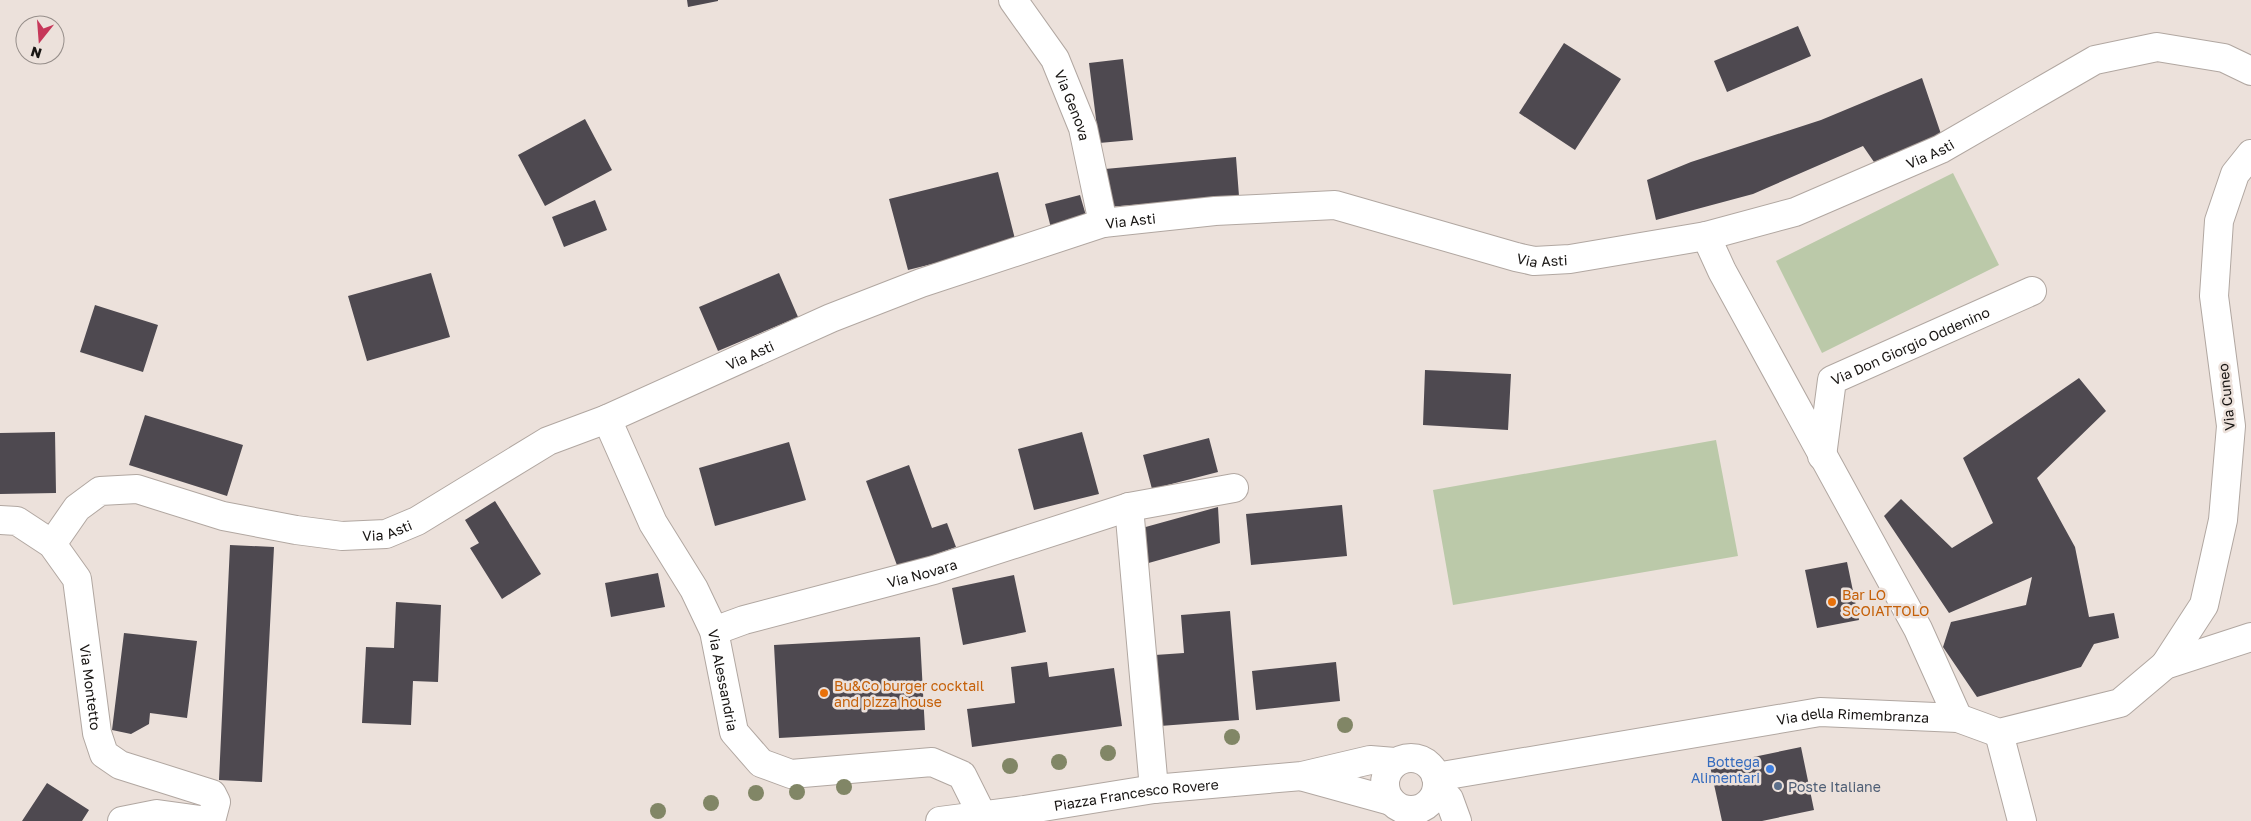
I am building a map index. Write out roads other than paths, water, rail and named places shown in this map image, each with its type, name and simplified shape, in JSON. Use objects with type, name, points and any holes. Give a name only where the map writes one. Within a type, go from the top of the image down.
[{"type":"street","name":"Via Genova","points":[[1013,0],[1055,59],[1080,120],[1103,223]]},
{"type":"street","name":"Via Asti","points":[[52,544],[77,508],[100,491],[136,489],[223,516],[296,530],[342,536],[386,534],[417,521],[548,442],[608,419],[831,318],[921,283],[1103,223],[1215,211],[1335,205],[1534,261],[1570,259],[1706,236],[1795,212],[1941,149],[2095,60],[2157,47],[2224,58],[2251,71]]},
{"type":"street","name":"Via Cuneo","points":[[2165,665],[2204,604],[2223,520],[2231,426],[2214,296],[2219,221],[2234,174],[2251,154]]},
{"type":"street","points":[[1706,236],[1722,271],[1918,629],[1958,718]]},
{"type":"street","name":"Via Don Giorgio Oddenino","points":[[1822,456],[1832,380],[2032,291]]},
{"type":"street","name":"Via Alessandria","points":[[608,419],[653,523],[694,589],[714,631],[734,732],[761,763],[791,774],[932,762],[962,775],[982,815]]},
{"type":"street","name":"Via Novara","points":[[714,631],[744,620],[934,570],[1129,507],[1234,488]]},
{"type":"street","points":[[1129,507],[1154,789]]},
{"type":"street","name":"Via Montetto","points":[[0,520],[17,522],[52,544],[78,579],[97,733],[104,754],[120,765],[212,794],[216,802],[210,821]]},
{"type":"street","points":[[2022,821],[1999,732],[2120,704],[2165,665],[2251,637]]},
{"type":"street","name":"Via della Rimembranza","points":[[1437,782],[1820,712],[1958,718],[1999,732]]},
{"type":"street","points":[[1437,782],[1431,801],[1410,811],[1384,784],[1389,768],[1396,762],[1403,758],[1420,759],[1433,770],[1437,782],[1449,799],[1457,821]]},
{"type":"street","name":"Piazza Francesco Rovere","points":[[940,821],[982,815],[1025,816],[1154,789],[1302,776],[1370,760],[1396,762]]},
{"type":"street","name":"Piazza Francesco Rovere","points":[[1302,776],[1410,811]]},
{"type":"street","points":[[122,821],[127,818],[157,814],[210,821]]},
{"type":"place","name":"Bar LO SCOIATTOLO","points":[[1832,602]]},
{"type":"place","name":"Bu&Co burger cocktail and pizza house","points":[[824,693]]},
{"type":"place","name":"Bottega Alimentari","points":[[1770,769]]},
{"type":"place","name":"Poste Italiane","points":[[1778,786]]}]
